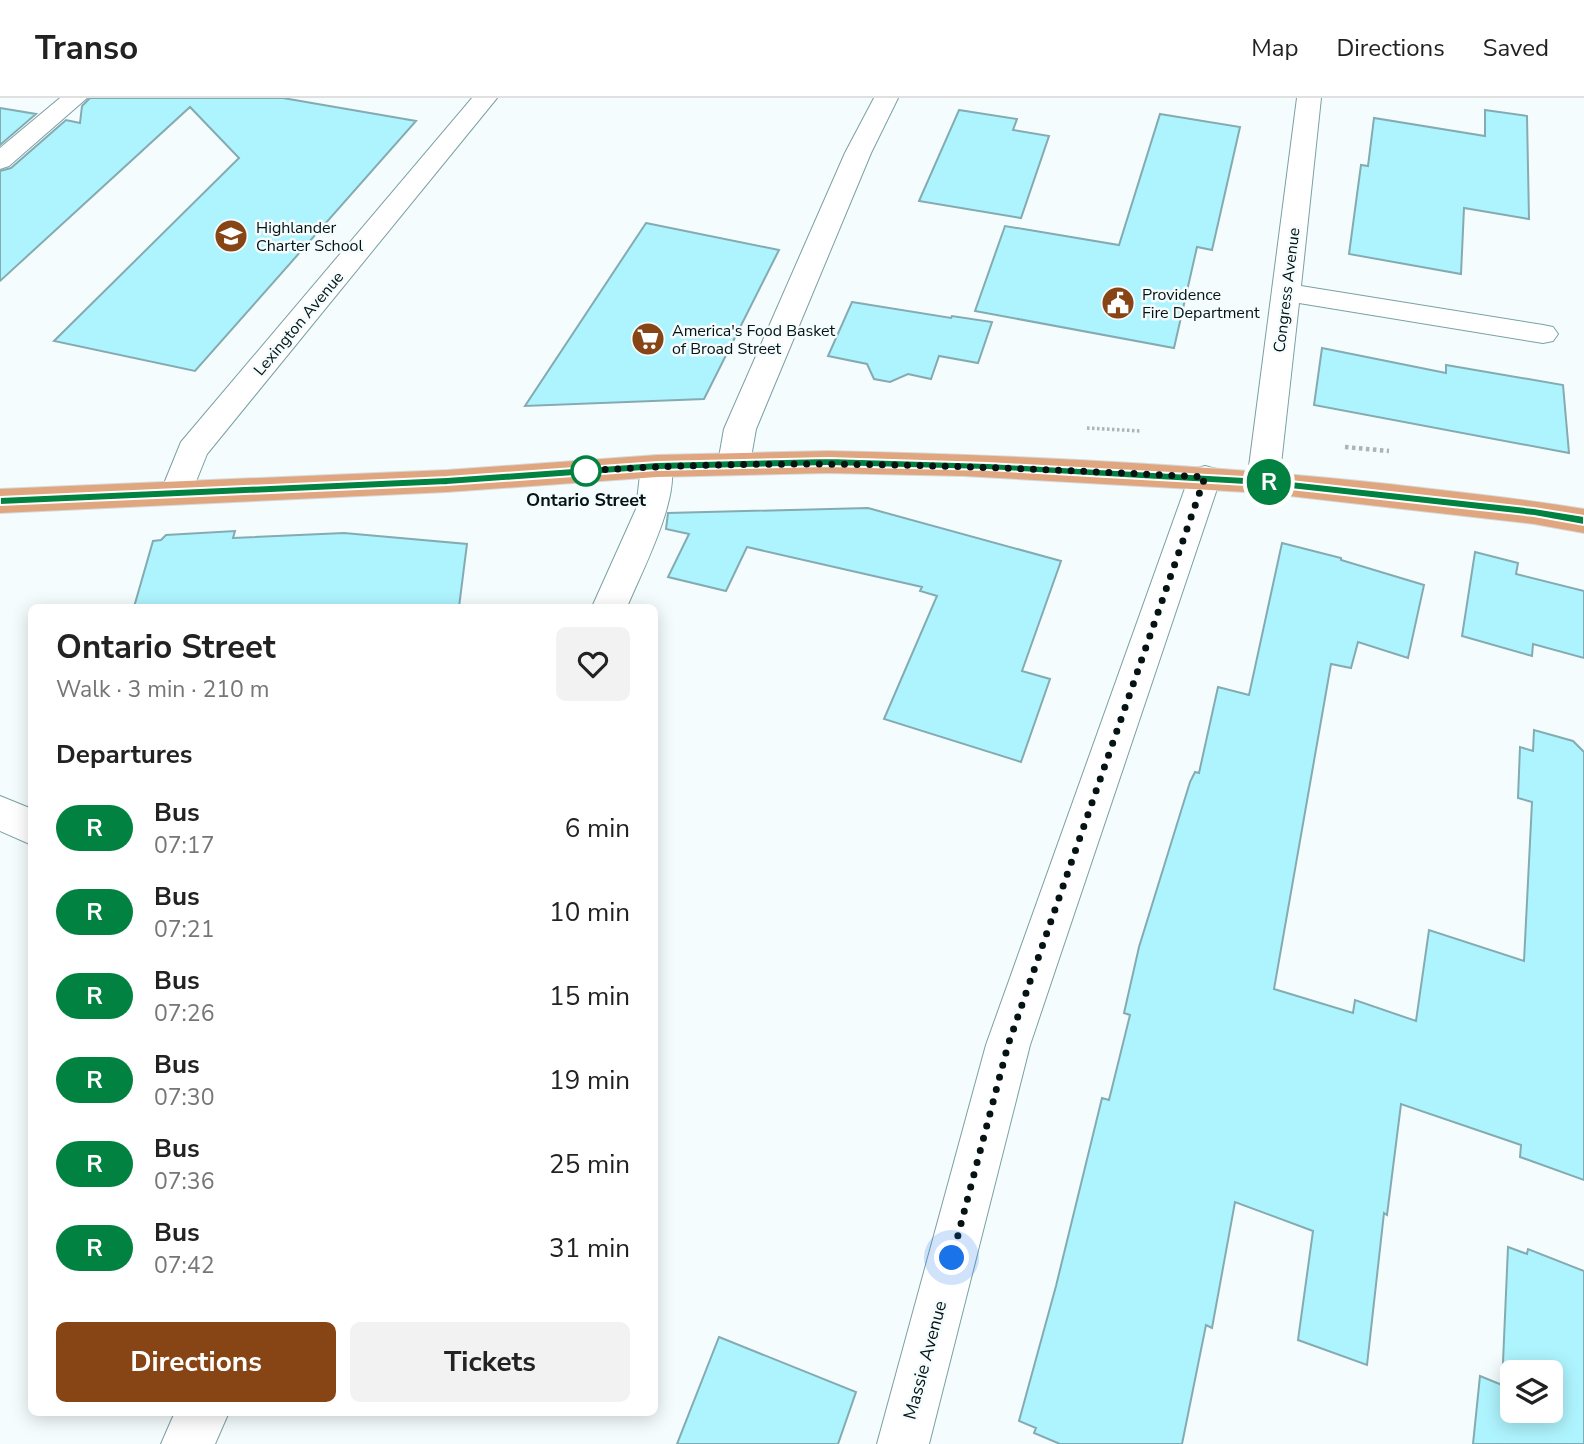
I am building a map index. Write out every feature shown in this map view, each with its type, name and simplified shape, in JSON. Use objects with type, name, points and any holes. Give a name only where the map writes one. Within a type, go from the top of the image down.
[{"type":"main road","points":[[0,501],[447,481],[733,463],[964,466],[1205,477],[1534,512],[1584,521]]},
{"type":"street","points":[[0,161],[75,98]]},
{"type":"street","name":"Lexington Avenue","points":[[177,491],[192,450],[485,98]]},
{"type":"street","points":[[733,463],[740,429],[858,153],[886,98]]},
{"type":"street","name":"Congress Avenue","points":[[1263,482],[1309,98]]},
{"type":"street","points":[[1286,292],[1543,334]]},
{"type":"street","points":[[609,604],[652,509],[657,466]]},
{"type":"street","name":"Massie Avenue","points":[[903,1444],[1008,1045],[1205,477]]},
{"type":"street","points":[[0,813],[28,826]]},
{"type":"street","points":[[187,1444],[200,1416]]},
{"type":"building","name":"Highlander Charter School","points":[[90,98],[283,98],[416,121],[195,371],[54,341],[239,158],[190,107],[0,281],[0,171],[11,168],[66,120],[80,123],[82,106]]},
{"type":"building","points":[[0,108],[36,114],[0,145]]},
{"type":"building","points":[[959,110],[1017,119],[1013,130],[1049,136],[1021,218],[919,201]]},
{"type":"building","points":[[1485,110],[1527,116],[1529,219],[1464,208],[1461,274],[1349,254],[1361,165],[1368,166],[1374,118],[1485,136]]},
{"type":"building","points":[[1160,114],[1240,127],[1212,250],[1197,247],[1174,348],[975,311],[1005,226],[1119,245]]},
{"type":"building","points":[[646,223],[779,250],[704,399],[525,406]]},
{"type":"building","points":[[852,302],[992,322],[978,363],[939,356],[931,379],[908,374],[890,382],[874,379],[867,364],[828,356]]},
{"type":"building","points":[[1322,348],[1446,373],[1446,365],[1563,385],[1569,453],[1314,405]]},
{"type":"building","points":[[868,508],[1061,561],[1022,671],[1050,679],[1021,762],[884,719],[937,596],[920,591],[922,587],[747,547],[726,591],[668,577],[689,534],[666,529],[668,513]]},
{"type":"building","points":[[235,531],[233,538],[344,533],[467,544],[459,604],[135,604],[153,541],[161,540],[166,535]]},
{"type":"building","points":[[1282,543],[1341,558],[1424,585],[1408,658],[1358,642],[1351,668],[1331,664],[1274,989],[1353,1013],[1355,1000],[1416,1021],[1429,930],[1524,961],[1532,802],[1518,798],[1520,747],[1533,751],[1534,730],[1573,741],[1584,752],[1584,1180],[1520,1157],[1521,1145],[1401,1104],[1387,1215],[1384,1213],[1367,1365],[1298,1340],[1313,1231],[1235,1202],[1212,1328],[1206,1325],[1182,1444],[1060,1444],[1034,1433],[1036,1428],[1019,1421],[1056,1286],[1102,1098],[1109,1100],[1130,1015],[1124,1013],[1139,947],[1190,782],[1195,772],[1199,773],[1218,687],[1249,695]]},
{"type":"building","points":[[1475,552],[1518,563],[1516,574],[1584,591],[1584,658],[1533,644],[1532,656],[1462,636]]},
{"type":"building","points":[[1508,1247],[1527,1254],[1528,1249],[1584,1271],[1584,1444],[1473,1444],[1480,1376],[1500,1384],[1500,1423],[1563,1423],[1563,1360],[1503,1360]]},
{"type":"building","points":[[719,1337],[856,1392],[838,1444],[677,1444]]},
{"type":"bus line","name":"R","points":[[0,501],[447,481],[657,466],[828,462],[1205,477],[1356,491],[1534,512],[1584,521]]},
{"type":"place","name":"Highlander Charter School","points":[[231,236]]},
{"type":"place","name":"Providence Fire Department","points":[[1118,303]]},
{"type":"place","name":"America's Food Basket of Broad Street","points":[[648,339]]},
{"type":"place","name":"Ontario Street","points":[[586,471]]},
{"type":"route","points":[[586,471],[583,471],[733,463],[828,462],[1205,477],[1008,1045],[952,1258]]}]
